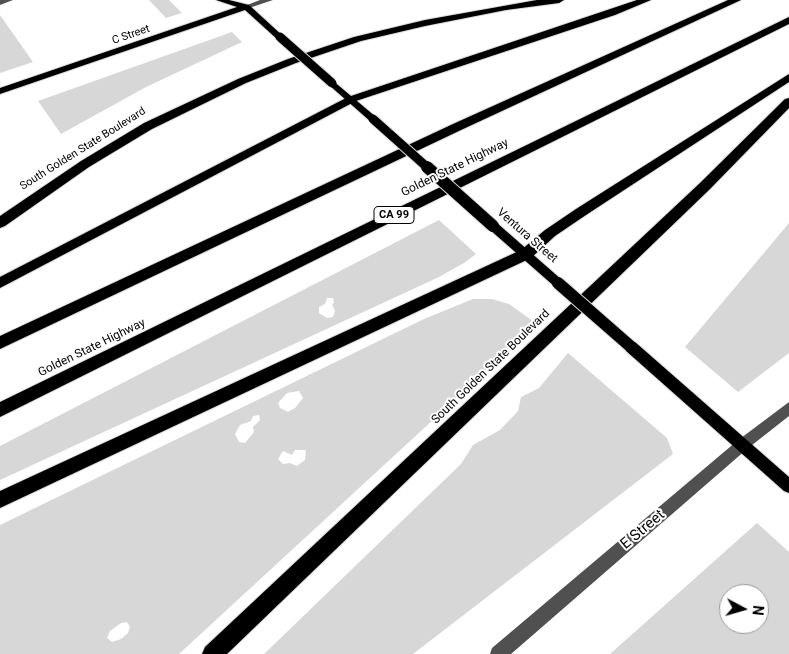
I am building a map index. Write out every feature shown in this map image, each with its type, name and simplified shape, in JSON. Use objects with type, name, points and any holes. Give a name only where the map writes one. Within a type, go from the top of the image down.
[{"type":"highway","name":"South Golden State Boulevard","points":[[0,223],[85,164],[148,126],[242,81],[358,39],[443,19],[558,0]]},
{"type":"highway","points":[[0,284],[322,113],[352,100],[646,0]]},
{"type":"highway","points":[[0,343],[448,131],[736,0]]},
{"type":"highway","name":"Golden State Highway","points":[[0,410],[789,20]]},
{"type":"highway","points":[[0,500],[526,254],[550,233],[580,212],[789,77]]},
{"type":"highway","name":"South Golden State Boulevard","points":[[212,654],[705,186],[789,101]]},
{"type":"main road","name":"Ventura Street","points":[[220,0],[246,4],[280,37],[789,486]]},
{"type":"main road","name":"C Street","points":[[0,91],[246,4]]},
{"type":"street","points":[[0,3],[10,0]]},
{"type":"street","name":"C Street","points":[[246,4],[269,0]]},
{"type":"street","name":"E Street","points":[[498,654],[742,445],[789,408]]},
{"type":"shaded area","points":[[149,0],[169,0],[182,13],[166,18]]},
{"type":"shaded area","points":[[0,15],[33,62],[0,73]]},
{"type":"shaded area","points":[[232,32],[242,42],[146,87],[61,134],[38,101]]},
{"type":"shaded area","points":[[439,220],[476,254],[439,277],[0,480],[0,446]],"holes":[[[327,298],[333,298],[334,303],[332,304],[335,311],[333,317],[327,318],[319,313],[319,307],[325,304]]]},
{"type":"shaded area","points":[[789,223],[789,353],[738,392],[685,347]]},
{"type":"shaded area","points":[[473,299],[492,299],[509,304],[537,324],[179,654],[0,654],[0,525],[424,319]],"holes":[[[299,391],[303,398],[295,408],[288,412],[280,408],[278,403],[287,393]],[[259,415],[260,420],[253,427],[254,432],[245,443],[239,442],[235,434],[240,425],[251,421],[253,416]],[[295,450],[306,450],[305,460],[297,466],[290,463],[283,464],[278,459],[283,451],[292,455]],[[127,622],[130,627],[128,633],[121,639],[112,642],[107,638],[110,631],[121,623]]]},
{"type":"shaded area","points":[[568,353],[667,438],[673,454],[413,654],[264,654],[461,464],[473,445],[500,430],[518,411],[521,397],[539,388]]},
{"type":"shaded area","points":[[757,523],[789,552],[789,654],[610,654]]}]
